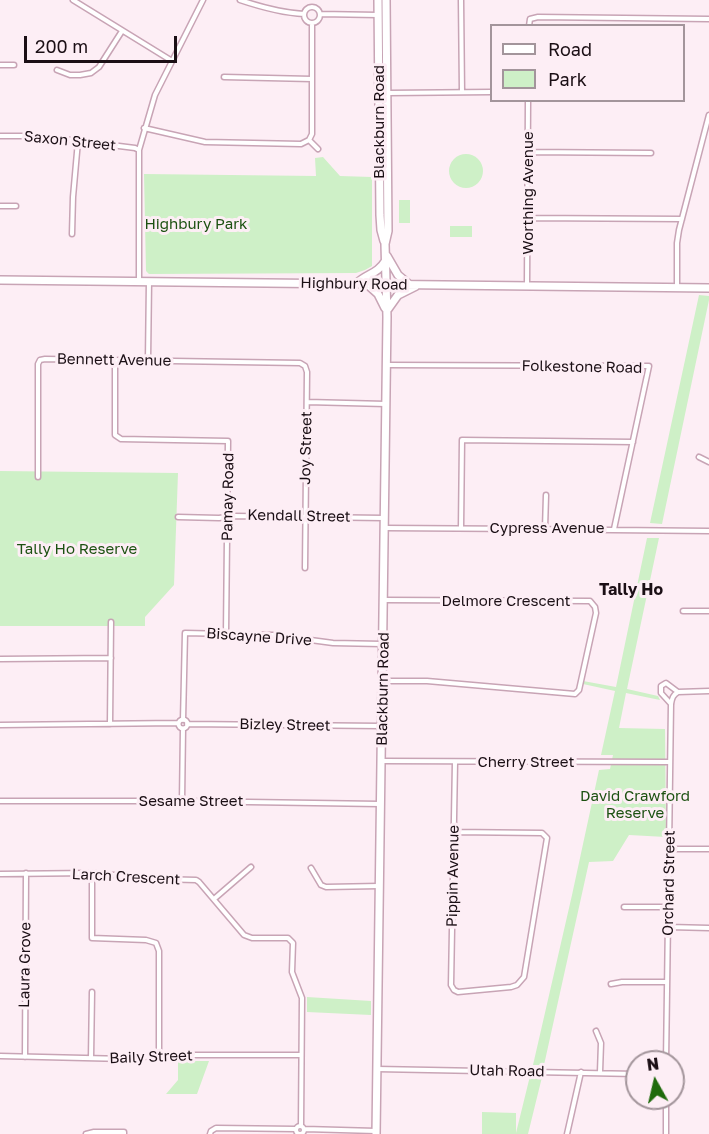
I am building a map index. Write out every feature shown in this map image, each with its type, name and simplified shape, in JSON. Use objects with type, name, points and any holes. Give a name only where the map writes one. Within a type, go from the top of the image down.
[{"type":"main road","name":"Blackburn Road","points":[[376,1132],[387,314],[386,257],[380,215],[383,93],[382,15],[378,0]]},
{"type":"main road","name":"Blackburn Road","points":[[382,15],[386,0]]},
{"type":"main road","points":[[356,284],[362,278],[381,268],[386,257]]},
{"type":"main road","points":[[386,257],[398,275],[414,285],[398,295],[390,305],[387,314]]},
{"type":"main road","name":"Highbury Road","points":[[0,280],[709,288]]},
{"type":"main road","points":[[368,285],[381,299],[387,314]]},
{"type":"street","points":[[73,0],[172,61]]},
{"type":"street","points":[[139,281],[139,150],[144,128],[155,95],[203,0]]},
{"type":"street","points":[[240,0],[292,14],[304,14]]},
{"type":"street","points":[[461,0],[462,92]]},
{"type":"street","points":[[304,14],[312,5],[320,14]]},
{"type":"street","points":[[304,14],[308,22],[312,23]]},
{"type":"street","points":[[320,14],[382,15]]},
{"type":"street","points":[[312,23],[316,22],[320,14]]},
{"type":"street","points":[[529,24],[530,20],[538,18],[709,18]]},
{"type":"street","points":[[144,128],[206,142],[301,144],[309,141],[312,134],[312,23]]},
{"type":"street","points":[[57,70],[70,75],[91,73],[99,68],[122,31]]},
{"type":"street","points":[[0,65],[14,65]]},
{"type":"street","points":[[224,77],[312,79]]},
{"type":"street","points":[[383,93],[490,92]]},
{"type":"street","name":"Worthing Avenue","points":[[527,286],[528,102]]},
{"type":"street","points":[[677,288],[677,243],[709,115]]},
{"type":"street","name":"Saxon Street","points":[[0,136],[39,136],[139,150]]},
{"type":"street","points":[[72,234],[78,141]]},
{"type":"street","points":[[309,141],[318,149]]},
{"type":"street","points":[[528,152],[651,153]]},
{"type":"street","points":[[0,206],[16,206]]},
{"type":"street","points":[[528,218],[682,219]]},
{"type":"street","points":[[148,360],[149,281]]},
{"type":"street","name":"Bennett Avenue","points":[[38,477],[38,364],[40,360],[300,363],[305,366]]},
{"type":"street","name":"Pamay Road","points":[[115,361],[115,435],[121,440],[228,441],[226,634]]},
{"type":"street","name":"Folkestone Road","points":[[386,364],[649,366],[614,529]]},
{"type":"street","name":"Joy Street","points":[[304,568],[307,402],[305,366]]},
{"type":"street","points":[[307,402],[386,404]]},
{"type":"street","points":[[461,528],[462,440],[633,442]]},
{"type":"street","points":[[699,457],[709,462]]},
{"type":"street","points":[[545,529],[546,495]]},
{"type":"street","name":"Kendall Street","points":[[178,517],[384,518]]},
{"type":"street","name":"Cypress Avenue","points":[[385,528],[709,531]]},
{"type":"street","name":"Delmore Crescent","points":[[383,681],[427,681],[575,694],[579,690],[596,614],[595,607],[590,601],[384,600]]},
{"type":"street","points":[[683,611],[709,611]]},
{"type":"street","points":[[110,724],[111,622]]},
{"type":"street","name":"Biscayne Drive","points":[[185,722],[185,633],[273,635],[333,643],[383,644]]},
{"type":"street","points":[[0,659],[111,658]]},
{"type":"street","name":"Orchard Street","points":[[666,1050],[671,705],[674,694],[678,692],[666,683],[661,686],[661,693],[671,705]]},
{"type":"street","points":[[678,692],[709,692]]},
{"type":"street","points":[[0,724],[185,722],[182,801]]},
{"type":"street","name":"Bizley Street","points":[[185,722],[382,726]]},
{"type":"street","points":[[178,723],[183,729]]},
{"type":"street","name":"Cherry Street","points":[[382,761],[670,762]]},
{"type":"street","name":"Pippin Avenue","points":[[454,832],[542,833],[547,838],[524,977],[517,985],[458,992],[451,985],[455,762]]},
{"type":"street","name":"Sesame Street","points":[[0,801],[381,804]]},
{"type":"street","points":[[669,849],[709,849]]},
{"type":"street","points":[[214,899],[251,867]]},
{"type":"street","points":[[311,868],[321,885],[326,887],[380,886]]},
{"type":"street","name":"Laura Grove","points":[[25,1057],[26,873]]},
{"type":"street","points":[[92,873],[92,938],[147,940],[156,943],[159,951],[159,1055]]},
{"type":"street","name":"Larch Crescent","points":[[0,874],[92,873],[196,880],[244,935],[252,938],[288,938],[293,943],[292,972],[302,998],[303,1127]]},
{"type":"street","points":[[624,907],[669,907]]},
{"type":"street","points":[[669,927],[709,928]]},
{"type":"street","points":[[611,984],[667,982]]},
{"type":"street","points":[[91,1058],[92,992]]},
{"type":"street","points":[[596,1031],[601,1043],[600,1072]]},
{"type":"street","name":"Baily Street","points":[[0,1056],[126,1059],[159,1055],[301,1055]]},
{"type":"street","name":"Utah Road","points":[[378,1069],[625,1073]]},
{"type":"street","points":[[567,1134],[581,1072]]},
{"type":"street","points":[[666,1110],[666,1134]]},
{"type":"street","points":[[210,1134],[216,1128],[296,1129],[298,1127],[376,1132]]},
{"type":"street","points":[[296,1129],[300,1134],[303,1133],[303,1127]]},
{"type":"street","points":[[86,1134],[124,1133]]},
{"type":"green space","points":[[466,154],[478,159],[483,171],[478,183],[466,188],[454,183],[449,171],[454,159]]},
{"type":"green space","name":"Highbury Park","points":[[323,157],[340,176],[372,177],[372,266],[356,273],[149,274],[146,271],[144,174],[316,176],[315,158]]},
{"type":"green space","points":[[399,200],[410,200],[410,223],[399,223]]},
{"type":"green space","points":[[450,226],[472,226],[472,237],[450,237]]},
{"type":"green space","points":[[699,295],[709,296],[709,300],[662,524],[650,523]]},
{"type":"green space","name":"Tally Ho Reserve","points":[[0,471],[178,473],[174,585],[145,617],[145,626],[0,626]]},
{"type":"green space","name":"David Crawford Reserve","points":[[647,538],[659,538],[627,689],[658,696],[660,700],[626,693],[619,728],[665,729],[666,837],[629,835],[613,861],[589,862],[544,1065],[533,1065],[599,770],[610,769],[613,755],[601,755],[615,691],[583,684],[583,681],[616,687]]},
{"type":"green space","points":[[307,997],[371,1001],[371,1015],[307,1012]]},
{"type":"green space","points":[[178,1061],[209,1061],[197,1094],[166,1094],[178,1080]]},
{"type":"green space","points":[[530,1076],[542,1077],[528,1134],[482,1134],[482,1112],[516,1113],[516,1133]]},
{"type":"district","name":"Tally Ho","points":[[631,590]]}]
